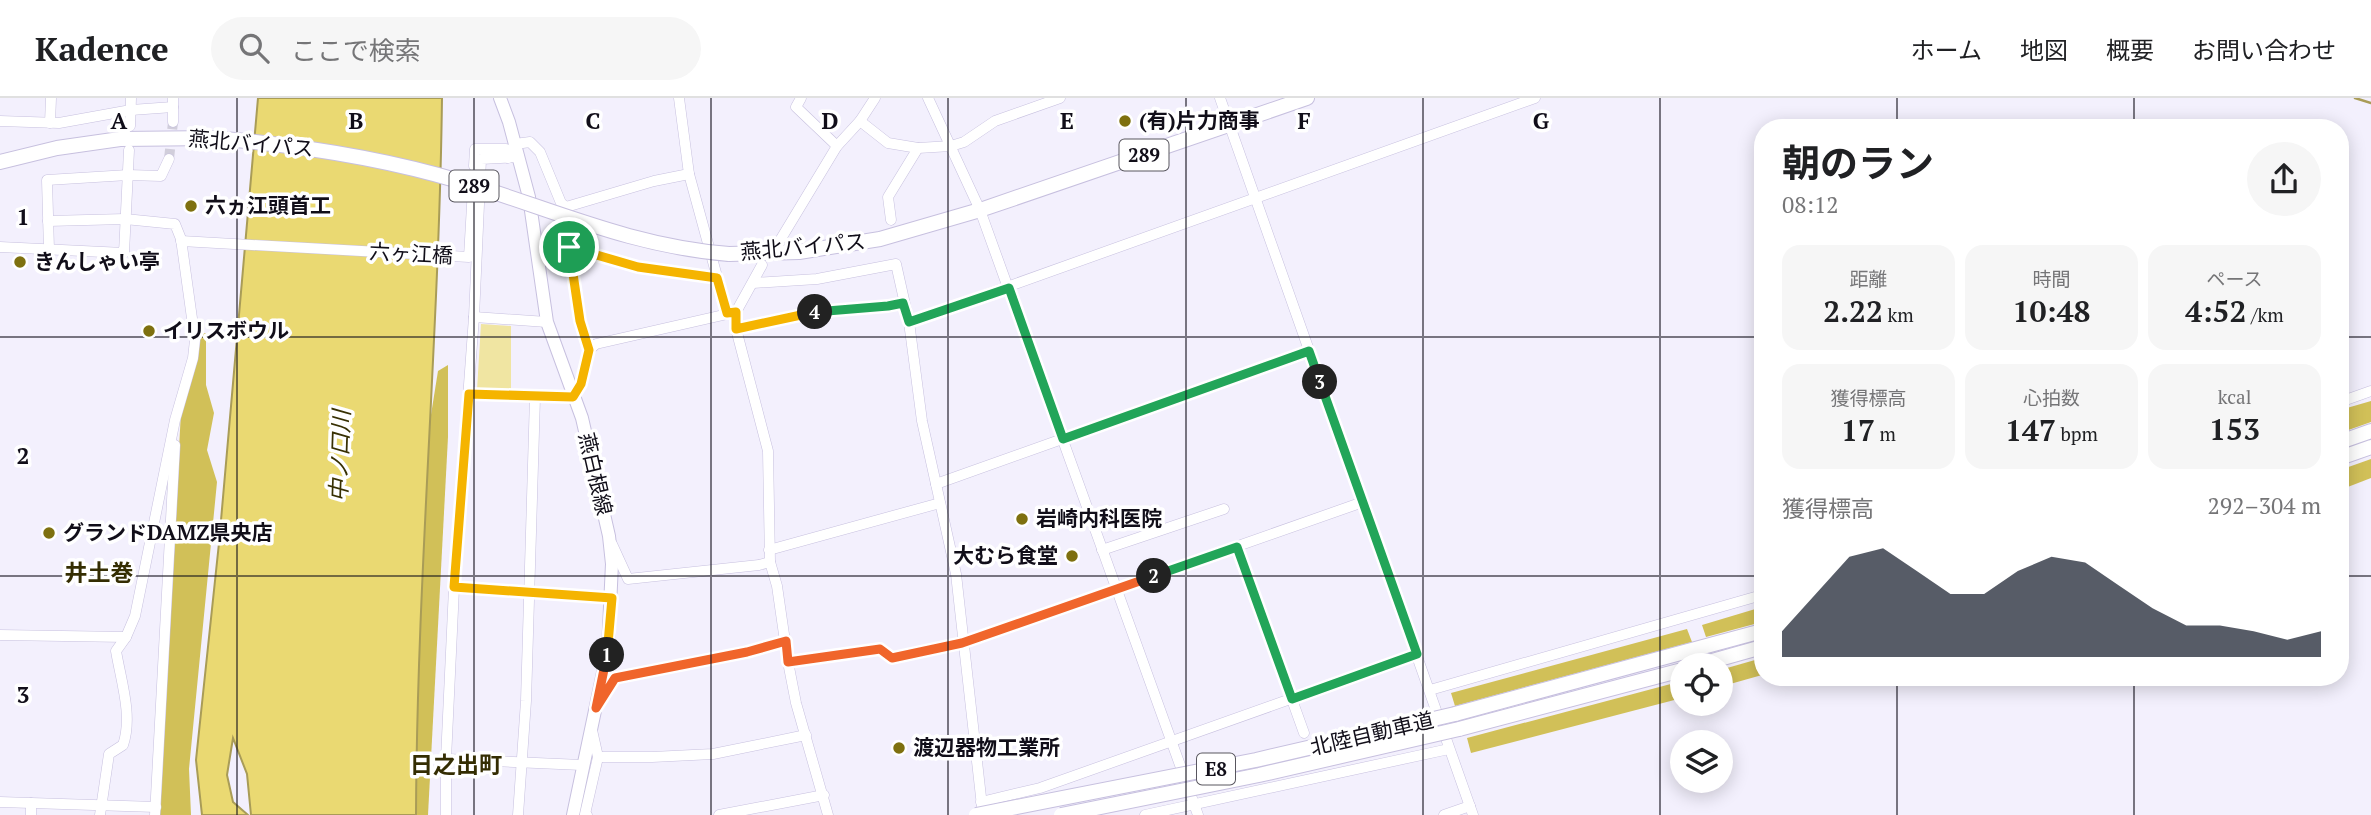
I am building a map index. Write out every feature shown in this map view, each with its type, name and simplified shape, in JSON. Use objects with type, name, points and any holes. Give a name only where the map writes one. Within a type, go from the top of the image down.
[{"type":"highway","name":"燕北バイパス","points":[[0,162],[57,148],[120,139],[214,138],[304,147],[380,161],[457,181],[653,244],[690,251],[775,254],[855,245],[980,210],[1307,98]]},
{"type":"highway","points":[[2349,439],[2371,431]]},
{"type":"highway","points":[[2349,455],[2371,447]]},
{"type":"highway","name":"北陸自動車道","points":[[978,808],[1256,761],[1454,714],[1754,633]]},
{"type":"highway","points":[[1733,655],[1754,649]]},
{"type":"highway","name":"北陸自動車道","points":[[1061,815],[1259,775],[1459,729],[1670,673]]},
{"type":"main road","name":"燕白根線","points":[[500,98],[515,144],[513,158],[529,197],[547,322],[582,418],[609,536],[612,598],[608,649],[573,815]]},
{"type":"street","points":[[51,98],[51,123]]},
{"type":"street","points":[[130,126],[131,98]]},
{"type":"street","points":[[679,98],[690,174],[717,278],[732,313],[768,451],[770,562],[796,703],[828,815]]},
{"type":"street","points":[[802,98],[796,107],[837,146]]},
{"type":"street","points":[[779,242],[837,146],[860,121],[875,98]]},
{"type":"street","points":[[928,98],[980,210],[1197,810]]},
{"type":"street","points":[[860,121],[888,143],[918,148],[951,145],[964,142],[995,121],[1060,98]]},
{"type":"street","points":[[1220,98],[1471,811],[1444,815]]},
{"type":"street","points":[[909,322],[1535,98]]},
{"type":"street","points":[[0,121],[58,124],[173,103],[173,122]]},
{"type":"street","points":[[469,394],[573,397],[581,384],[589,350],[580,321],[566,208],[561,203],[540,152],[530,142],[515,144]]},
{"type":"street","points":[[891,220],[888,197],[918,148]]},
{"type":"street","name":"六ヶ江橋","points":[[181,241],[469,257],[475,149],[506,149],[513,158]]},
{"type":"street","points":[[0,247],[124,253],[129,150]]},
{"type":"street","points":[[446,815],[454,587],[474,317],[481,159],[513,158]]},
{"type":"street","points":[[49,250],[47,180],[128,175],[161,176],[169,159]]},
{"type":"street","points":[[566,208],[654,181],[690,174]]},
{"type":"street","points":[[48,221],[125,219],[175,224],[181,241],[195,340],[193,358],[177,413],[135,617],[127,637],[116,651],[127,728],[123,745],[109,754],[100,810]]},
{"type":"street","points":[[569,247],[638,267],[717,278]]},
{"type":"street","points":[[753,283],[817,279],[896,264],[909,322],[922,421],[956,574],[978,808],[983,815]]},
{"type":"street","points":[[589,350],[596,344],[732,313],[762,265]]},
{"type":"street","points":[[736,329],[817,312],[903,303]]},
{"type":"street","points":[[474,317],[547,322]]},
{"type":"street","points":[[936,484],[1309,351]]},
{"type":"street","points":[[2349,399],[2371,391]]},
{"type":"street","points":[[517,815],[523,762],[535,397]]},
{"type":"street","points":[[0,802],[100,810],[156,811],[177,413]]},
{"type":"street","points":[[788,662],[880,649],[892,658],[962,643],[1363,502]]},
{"type":"street","points":[[769,550],[940,503]]},
{"type":"street","points":[[1102,550],[1224,509]]},
{"type":"street","points":[[609,536],[628,579],[770,562]]},
{"type":"street","points":[[1237,547],[1304,733]]},
{"type":"street","points":[[454,587],[612,598]]},
{"type":"street","points":[[1430,690],[1754,596]]},
{"type":"street","points":[[0,635],[127,637]]},
{"type":"street","points":[[596,708],[615,678],[747,652],[786,641]]},
{"type":"street","points":[[978,808],[1417,654]]},
{"type":"street","points":[[587,815],[585,814],[598,757],[591,727]]},
{"type":"street","points":[[598,757],[713,754],[806,735]]},
{"type":"street","points":[[1145,815],[1197,810],[1448,749]]},
{"type":"street","points":[[446,759],[582,765]]},
{"type":"street","points":[[719,815],[824,795]]},
{"type":"street","points":[[31,803],[31,815]]},
{"type":"shaded area","points":[[481,324],[511,326],[511,392],[477,390]]},
{"type":"shaded area","points":[[206,333],[206,385],[214,413],[207,450],[217,482],[189,769],[191,815],[159,815],[181,412],[197,358],[199,334]]},
{"type":"shaded area","points":[[448,365],[448,437],[428,815],[408,815],[425,452],[438,371]]},
{"type":"shaded area","points":[[2371,401],[2371,422],[2349,430],[2349,407]]},
{"type":"shaded area","points":[[2371,459],[2371,478],[2349,487],[2349,467]]},
{"type":"shaded area","points":[[1754,609],[1754,624],[1706,637],[1702,625]]},
{"type":"shaded area","points":[[1687,629],[1692,642],[1455,706],[1451,693]]},
{"type":"shaded area","points":[[1754,660],[1754,677],[1733,683],[1733,666]]},
{"type":"shaded area","points":[[1670,684],[1670,701],[1471,753],[1467,738]]},
{"type":"water","name":"中ノ口川","points":[[258,98],[442,98],[437,277],[420,636],[416,815],[251,815],[247,774],[233,738],[227,775],[233,802],[248,815],[202,815],[196,760],[219,543]]},
{"type":"waterway","points":[[2355,98],[2371,103]]},
{"type":"tunnel","points":[[169,159],[173,122]]},
{"type":"place","name":"(有)片力商事","points":[[1125,121]]},
{"type":"place","name":"六ヵ江頭首工","points":[[191,206]]},
{"type":"place","name":"きんしゃい亭","points":[[20,262]]},
{"type":"place","name":"イリスボウル","points":[[149,331]]},
{"type":"place","name":"岩崎内科医院","points":[[1022,519]]},
{"type":"place","name":"グランドDAMZ県央店","points":[[49,533]]},
{"type":"place","name":"大むら食堂","points":[[1072,556]]},
{"type":"place","name":"渡辺器物工業所","points":[[899,748]]},
{"type":"district","name":"井土巻","points":[[99,573]]},
{"type":"district","name":"日之出町","points":[[456,765]]},
{"type":"route","points":[[569,247],[638,267],[680,275],[717,278],[727,313],[736,312],[736,329],[817,312],[903,303],[909,322],[1009,288],[1063,439],[1309,351],[1417,654],[1292,699],[1237,547],[962,643],[892,658],[880,649],[788,662],[786,641],[747,652],[615,678],[596,708],[608,649],[612,598],[454,587],[469,394],[573,397],[581,384],[589,350],[580,321],[569,247]]}]
